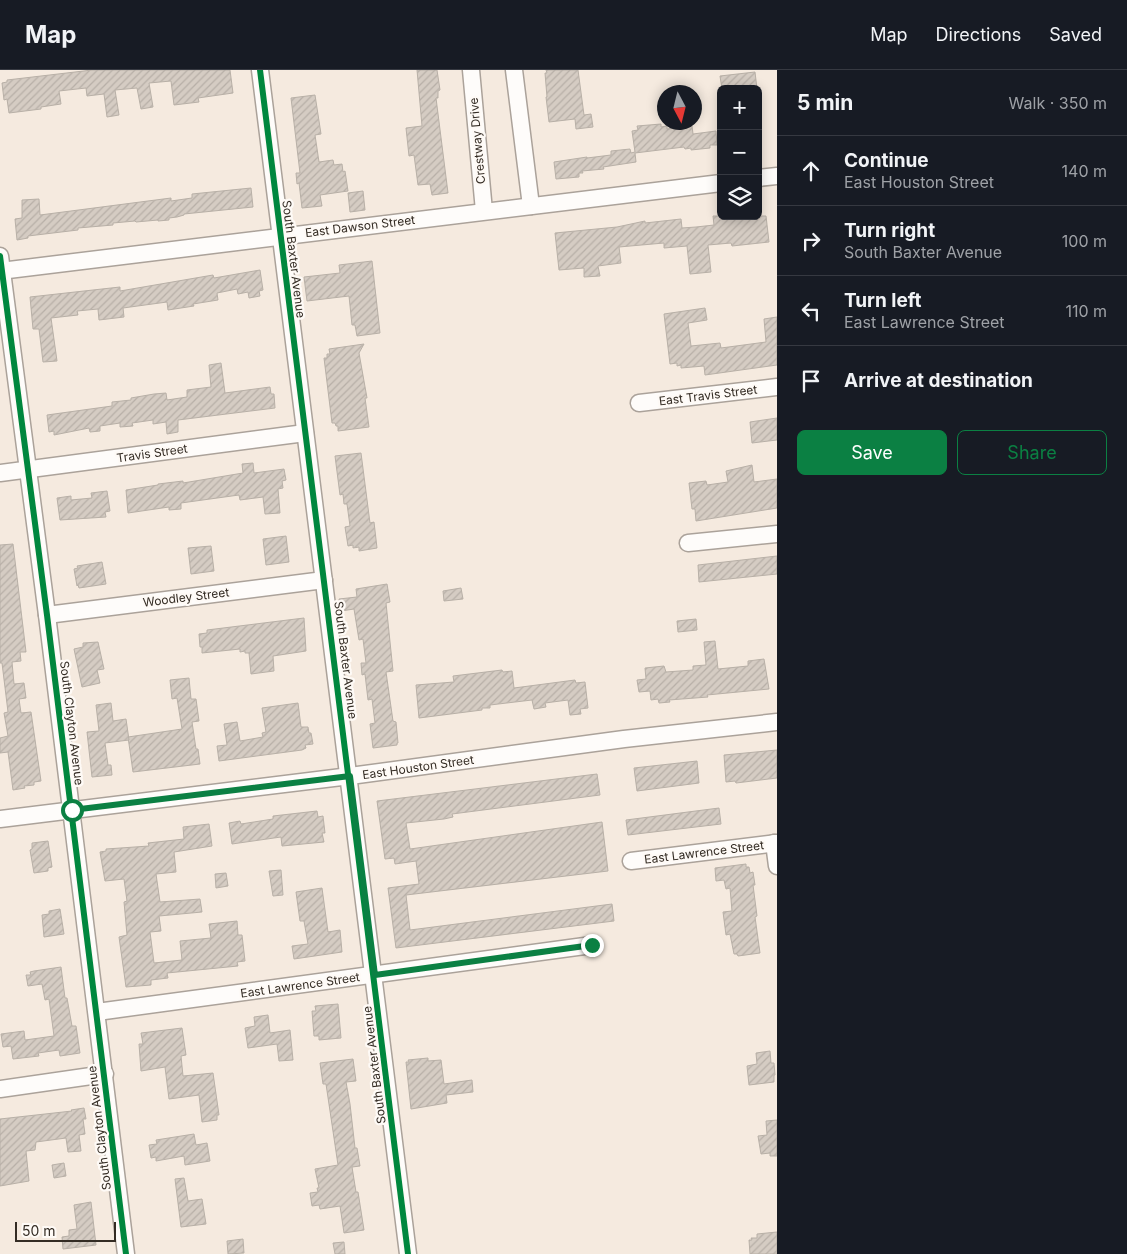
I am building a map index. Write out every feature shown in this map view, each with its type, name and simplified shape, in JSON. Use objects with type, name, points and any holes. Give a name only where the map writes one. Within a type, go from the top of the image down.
[{"type":"street","name":"South Baxter Avenue","points":[[260,70],[375,975],[408,1254]]},
{"type":"street","name":"Crestway Drive","points":[[471,70],[484,211]]},
{"type":"street","points":[[514,70],[531,206]]},
{"type":"street","points":[[762,178],[777,176]]},
{"type":"street","name":"East Dawson Street","points":[[1,266],[280,236],[717,183]]},
{"type":"street","name":"South Clayton Avenue","points":[[1,266],[72,810],[126,1254]]},
{"type":"street","name":"East Travis Street","points":[[639,403],[777,387]]},
{"type":"street","name":"Travis Street","points":[[0,473],[305,433]]},
{"type":"street","points":[[688,544],[777,534]]},
{"type":"street","name":"Woodley Street","points":[[47,615],[324,580]]},
{"type":"street","name":"East Houston Street","points":[[0,819],[350,776],[624,739],[777,722]]},
{"type":"street","points":[[776,843],[777,866]]},
{"type":"street","name":"East Lawrence Street","points":[[631,861],[776,843]]},
{"type":"street","name":"East Lawrence Street","points":[[97,1012],[592,945]]},
{"type":"street","points":[[0,1088],[104,1074]]},
{"type":"building","points":[[92,70],[230,70],[233,93],[198,98],[199,102],[174,105],[171,81],[149,83],[153,107],[141,109],[137,88],[115,90],[119,115],[107,117],[104,94],[87,96],[86,88],[59,91],[61,104],[41,107],[41,109],[9,113],[7,99],[4,100],[2,83],[7,82],[7,80]]},
{"type":"building","points":[[417,70],[437,70],[440,90],[438,91],[438,98],[436,98],[448,193],[432,195],[430,184],[418,185],[414,155],[409,156],[406,128],[422,126]]},
{"type":"building","points":[[546,70],[578,70],[584,115],[591,114],[593,127],[576,129],[575,119],[549,122],[546,97]]},
{"type":"building","points":[[755,72],[757,85],[721,85],[720,76]]},
{"type":"building","points":[[315,95],[321,134],[315,135],[319,162],[333,160],[334,165],[342,164],[348,191],[320,195],[322,206],[302,208],[299,183],[297,184],[296,173],[300,173],[291,98]]},
{"type":"building","points":[[657,124],[657,130],[692,130],[693,134],[716,131],[717,145],[710,145],[710,148],[691,150],[691,148],[685,149],[684,147],[635,153],[636,162],[603,167],[604,169],[582,171],[583,173],[579,173],[579,177],[556,179],[554,162],[611,155],[611,151],[630,149],[631,153],[635,152],[632,131],[638,130],[637,126]]},
{"type":"building","points":[[251,188],[253,207],[184,214],[169,218],[169,220],[113,223],[113,225],[78,228],[78,230],[28,236],[28,238],[17,240],[15,219],[22,218],[22,200],[39,199],[40,215],[171,198],[171,201],[192,198],[192,194]]},
{"type":"building","points":[[363,191],[365,210],[350,212],[348,193]]},
{"type":"building","points":[[713,216],[717,216],[717,220],[762,220],[762,216],[766,216],[769,242],[732,246],[731,243],[708,245],[711,272],[690,274],[687,246],[664,248],[664,243],[619,247],[621,263],[598,266],[600,276],[584,277],[584,268],[559,270],[555,233],[617,227],[645,221],[645,223],[681,219],[682,228],[714,225]]},
{"type":"building","points":[[372,261],[380,333],[357,336],[355,325],[352,325],[349,296],[307,301],[304,277],[340,273],[339,265]]},
{"type":"building","points":[[260,270],[263,290],[259,291],[260,296],[249,298],[248,292],[238,294],[237,289],[217,293],[218,300],[193,304],[194,306],[168,310],[167,302],[123,308],[124,317],[99,320],[98,309],[77,311],[78,315],[51,318],[57,361],[43,362],[39,329],[33,329],[30,297],[120,287],[120,291],[213,275],[214,278]]},
{"type":"building","points":[[705,308],[707,320],[688,323],[691,346],[720,343],[721,348],[766,342],[764,319],[777,317],[777,365],[705,375],[704,366],[681,368],[681,365],[677,366],[677,363],[670,364],[664,314]]},
{"type":"building","points":[[364,344],[359,353],[367,398],[365,398],[369,427],[338,431],[338,426],[332,423],[324,358],[327,358],[327,354],[330,354],[329,349]]},
{"type":"building","points":[[221,363],[225,393],[270,387],[271,394],[274,394],[275,408],[178,420],[178,432],[167,434],[166,422],[153,424],[153,420],[132,423],[133,426],[120,427],[120,423],[100,426],[100,431],[90,432],[89,428],[54,435],[54,431],[49,432],[47,415],[112,406],[112,402],[131,400],[131,398],[154,394],[166,393],[167,400],[187,397],[187,390],[211,387],[209,365]]},
{"type":"building","points":[[777,418],[777,440],[752,443],[750,422]]},
{"type":"building","points":[[361,453],[370,523],[374,522],[377,548],[359,551],[359,547],[353,548],[353,545],[348,546],[345,527],[350,526],[347,504],[344,504],[343,494],[340,495],[335,456]]},
{"type":"building","points":[[253,463],[254,473],[284,469],[286,480],[282,481],[283,488],[278,489],[280,513],[265,514],[263,497],[240,500],[239,495],[181,503],[181,509],[169,510],[169,507],[128,513],[126,490],[243,473],[242,464]]},
{"type":"building","points":[[752,465],[754,482],[777,479],[777,508],[696,521],[695,509],[692,509],[689,483],[706,481],[707,485],[728,482],[726,471]]},
{"type":"building","points":[[107,491],[110,511],[105,512],[106,517],[60,520],[57,498],[71,496],[71,500],[92,498],[91,493]]},
{"type":"building","points":[[286,536],[289,562],[266,565],[263,539]]},
{"type":"building","points":[[13,544],[26,652],[20,652],[21,661],[12,662],[14,684],[24,683],[26,698],[19,699],[21,713],[31,712],[41,781],[34,782],[34,785],[24,786],[25,788],[13,790],[8,752],[0,753],[0,738],[8,736],[4,713],[8,712],[2,663],[0,663],[0,545]]},
{"type":"building","points":[[211,546],[214,571],[191,574],[188,548]]},
{"type":"building","points":[[777,556],[777,574],[699,582],[698,565]]},
{"type":"building","points":[[102,562],[106,584],[79,588],[74,569],[78,568],[77,566]]},
{"type":"building","points":[[387,584],[390,602],[386,603],[393,671],[386,672],[393,721],[396,722],[398,743],[397,745],[373,748],[370,724],[375,723],[372,699],[368,700],[365,674],[362,675],[361,663],[366,663],[363,639],[359,640],[354,609],[341,611],[339,599],[357,597],[356,589]]},
{"type":"building","points":[[461,588],[463,599],[444,601],[443,591]]},
{"type":"building","points":[[304,618],[306,651],[273,656],[274,671],[251,674],[249,653],[245,653],[245,651],[240,652],[240,649],[202,653],[202,647],[200,647],[199,634],[207,633],[207,630]]},
{"type":"building","points":[[696,619],[697,630],[678,632],[677,621]]},
{"type":"building","points":[[715,641],[718,669],[748,666],[748,661],[764,659],[769,689],[707,695],[708,697],[669,700],[670,702],[659,703],[658,699],[651,700],[650,691],[639,692],[637,680],[646,679],[645,668],[664,666],[666,672],[693,670],[693,666],[706,665],[704,642]]},
{"type":"building","points":[[98,642],[104,669],[97,670],[100,683],[82,687],[74,649],[83,647],[83,643]]},
{"type":"building","points":[[502,670],[503,672],[512,671],[514,688],[575,680],[576,683],[585,682],[588,708],[580,709],[581,714],[570,715],[568,700],[545,703],[546,707],[534,709],[532,700],[490,705],[490,708],[482,708],[482,710],[419,718],[416,685],[454,682],[453,676]]},
{"type":"building","points":[[189,678],[191,699],[196,699],[199,721],[192,722],[200,764],[133,772],[128,737],[182,729],[177,698],[172,699],[170,680]]},
{"type":"building","points":[[111,703],[113,721],[126,719],[129,740],[105,743],[108,765],[111,765],[112,775],[92,777],[87,732],[99,731],[96,705]]},
{"type":"building","points":[[298,703],[301,727],[308,727],[313,744],[305,745],[306,748],[302,750],[219,761],[217,746],[227,745],[224,724],[237,722],[240,741],[263,737],[262,733],[266,732],[262,708]]},
{"type":"building","points":[[777,750],[777,778],[736,783],[735,781],[726,782],[724,755]]},
{"type":"building","points":[[697,761],[699,783],[637,791],[634,768]]},
{"type":"building","points":[[597,774],[600,795],[452,814],[453,817],[444,819],[406,823],[410,849],[602,822],[608,871],[406,895],[410,930],[612,904],[614,921],[396,948],[388,888],[419,884],[416,861],[395,864],[394,858],[385,859],[377,801]]},
{"type":"building","points":[[719,808],[721,824],[628,835],[626,820]]},
{"type":"building","points":[[317,811],[318,817],[323,816],[325,833],[322,833],[324,842],[282,846],[281,837],[232,844],[229,823],[240,821],[241,824],[273,819],[273,816]]},
{"type":"building","points":[[209,824],[212,846],[174,852],[176,872],[156,874],[160,902],[200,899],[202,912],[159,916],[161,931],[150,932],[154,963],[182,960],[180,941],[211,938],[209,924],[237,921],[238,935],[242,935],[245,961],[237,962],[238,966],[167,973],[168,978],[151,980],[151,985],[126,987],[119,937],[127,935],[124,902],[127,901],[124,879],[105,881],[100,852],[106,851],[106,849],[149,846],[148,843],[184,839],[183,827]]},
{"type":"building","points":[[48,841],[52,867],[48,868],[48,871],[34,873],[30,850],[32,849],[32,843]]},
{"type":"building","points":[[746,864],[746,867],[749,867],[750,873],[753,872],[757,916],[755,917],[760,953],[738,956],[734,954],[730,934],[726,935],[723,912],[732,911],[730,888],[726,889],[724,880],[716,881],[715,868]]},
{"type":"building","points":[[281,870],[283,895],[273,896],[269,871]]},
{"type":"building","points":[[226,873],[228,886],[216,888],[215,874]]},
{"type":"building","points":[[322,888],[328,932],[340,930],[342,952],[294,959],[292,946],[308,944],[304,921],[300,921],[296,892]]},
{"type":"building","points":[[60,909],[64,934],[44,937],[42,915],[49,914],[49,911]]},
{"type":"building","points":[[61,967],[65,998],[67,998],[72,1026],[76,1026],[80,1053],[60,1056],[59,1050],[38,1053],[39,1056],[13,1059],[11,1046],[3,1047],[1,1034],[24,1031],[25,1040],[54,1036],[49,999],[45,1000],[42,984],[28,986],[26,975],[31,975],[30,972],[34,971]]},
{"type":"building","points":[[338,1004],[341,1038],[319,1040],[319,1036],[314,1036],[312,1011],[316,1011],[315,1006]]},
{"type":"building","points":[[268,1015],[270,1033],[290,1030],[293,1060],[279,1061],[277,1044],[248,1048],[245,1028],[255,1026],[254,1017]]},
{"type":"building","points":[[182,1028],[186,1055],[181,1056],[183,1076],[213,1073],[219,1115],[217,1115],[217,1120],[202,1122],[199,1095],[169,1099],[165,1067],[141,1071],[139,1044],[143,1044],[141,1033]]},
{"type":"building","points":[[770,1051],[771,1063],[774,1063],[774,1082],[749,1085],[747,1066],[757,1064],[756,1053]]},
{"type":"building","points":[[428,1058],[428,1061],[441,1060],[444,1084],[472,1080],[473,1092],[446,1095],[447,1103],[411,1109],[406,1062],[409,1062],[408,1060]]},
{"type":"building","points":[[353,1059],[356,1081],[346,1082],[355,1148],[357,1148],[360,1166],[352,1167],[364,1230],[344,1233],[340,1206],[320,1209],[319,1205],[312,1206],[310,1193],[318,1192],[317,1188],[319,1188],[315,1169],[338,1165],[326,1084],[323,1084],[320,1063]]},
{"type":"building","points":[[84,1108],[86,1119],[83,1119],[85,1134],[79,1135],[81,1151],[68,1152],[66,1138],[36,1142],[35,1150],[26,1151],[29,1181],[0,1186],[0,1119]]},
{"type":"building","points":[[777,1120],[777,1156],[770,1156],[770,1153],[761,1154],[758,1136],[767,1135],[766,1121]]},
{"type":"building","points":[[194,1134],[196,1145],[207,1143],[210,1161],[185,1165],[184,1156],[156,1161],[156,1157],[151,1158],[149,1145],[157,1144],[156,1140]]},
{"type":"building","points":[[64,1163],[66,1176],[54,1178],[52,1165]]},
{"type":"building","points":[[184,1178],[188,1201],[202,1199],[206,1224],[181,1227],[175,1179]]},
{"type":"building","points":[[91,1202],[96,1245],[63,1249],[62,1237],[69,1236],[69,1230],[77,1229],[74,1205]]},
{"type":"building","points":[[777,1232],[777,1254],[750,1254],[749,1240],[752,1240],[751,1238],[757,1238],[757,1234]]},
{"type":"building","points":[[243,1239],[244,1253],[228,1254],[227,1241]]},
{"type":"building","points":[[344,1242],[345,1254],[335,1254],[333,1243]]},
{"type":"cycle path","points":[[260,70],[408,1254]]},
{"type":"cycle path","points":[[0,256],[47,615],[126,1254]]},
{"type":"route","points":[[72,810],[350,776],[375,975],[592,945]]}]
